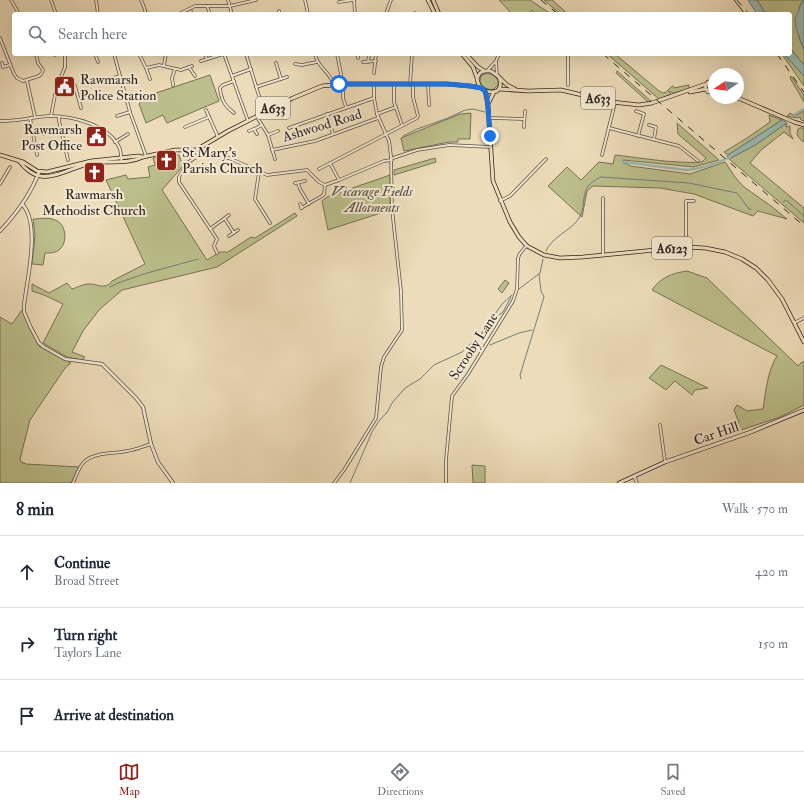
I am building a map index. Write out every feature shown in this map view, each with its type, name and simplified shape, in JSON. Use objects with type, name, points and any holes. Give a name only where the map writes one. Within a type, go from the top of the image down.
[{"type":"main road","points":[[428,0],[434,12]]},
{"type":"main road","points":[[433,0],[438,12]]},
{"type":"main road","points":[[464,56],[473,68],[478,80]]},
{"type":"main road","points":[[468,56],[477,66],[486,71],[491,71],[507,85],[516,90]]},
{"type":"main road","points":[[470,86],[478,80],[480,73],[486,71]]},
{"type":"main road","points":[[498,76],[501,83],[498,90]]},
{"type":"main road","name":"A633","points":[[478,80],[481,88]]},
{"type":"main road","name":"A633","points":[[196,150],[248,121],[314,88],[332,84],[428,84],[470,86],[481,88],[485,91]]},
{"type":"main road","points":[[706,84],[706,89]]},
{"type":"main road","name":"A633","points":[[494,92],[498,90],[561,90],[615,103],[646,105],[706,84]]},
{"type":"main road","name":"A633","points":[[678,94],[706,89]]},
{"type":"main road","points":[[485,91],[494,92]]},
{"type":"main road","name":"A6123","points":[[485,91],[488,105],[493,181],[510,222],[519,237],[527,246],[535,251],[552,257],[571,258],[686,246],[720,251],[740,258],[756,268],[768,280],[778,292],[804,342]]},
{"type":"main road","name":"A6123","points":[[488,105],[494,92]]},
{"type":"main road","points":[[744,100],[804,125]]},
{"type":"main road","points":[[0,155],[20,162],[39,174],[53,172],[91,161],[121,160],[138,156],[144,157],[175,150],[196,150]]},
{"type":"main road","name":"Car Hill","points":[[619,483],[665,462],[751,432],[804,410]]},
{"type":"street","points":[[11,0],[18,12]]},
{"type":"street","points":[[51,0],[55,12]]},
{"type":"street","points":[[96,0],[98,12]]},
{"type":"street","points":[[141,0],[145,12]]},
{"type":"street","points":[[228,0],[232,12]]},
{"type":"street","points":[[182,12],[195,6],[230,6],[256,0]]},
{"type":"street","points":[[305,0],[308,12]]},
{"type":"street","points":[[339,2],[354,0],[355,12]]},
{"type":"street","points":[[387,12],[390,0]]},
{"type":"street","points":[[207,6],[209,12]]},
{"type":"street","points":[[0,38],[16,78],[22,81],[27,81],[42,73],[43,68],[38,63],[36,56]]},
{"type":"street","points":[[51,116],[56,90],[65,67],[66,56]]},
{"type":"street","points":[[96,56],[98,62]]},
{"type":"street","points":[[115,56],[144,157]]},
{"type":"street","points":[[140,56],[150,79]]},
{"type":"street","points":[[164,65],[166,56]]},
{"type":"street","points":[[201,61],[217,56]]},
{"type":"street","points":[[225,56],[248,121]]},
{"type":"street","points":[[247,56],[264,114]]},
{"type":"street","points":[[315,56],[316,62],[332,80],[332,84]]},
{"type":"street","points":[[337,56],[343,84],[343,97],[346,107]]},
{"type":"street","points":[[368,62],[369,56]]},
{"type":"street","points":[[374,74],[376,56]]},
{"type":"street","points":[[319,169],[418,117],[413,97],[412,56]]},
{"type":"street","points":[[486,71],[496,61],[498,56]]},
{"type":"street","points":[[568,56],[568,85]]},
{"type":"street","points":[[362,62],[376,61]]},
{"type":"street","points":[[496,61],[498,76]]},
{"type":"street","points":[[295,64],[302,65],[316,62]]},
{"type":"street","points":[[2,63],[3,67],[10,65]]},
{"type":"street","points":[[276,63],[281,79]]},
{"type":"street","points":[[146,68],[159,64],[181,70],[190,66],[195,76]]},
{"type":"street","points":[[173,85],[172,78],[175,69]]},
{"type":"street","points":[[232,76],[251,69]]},
{"type":"street","points":[[106,80],[120,76]]},
{"type":"street","points":[[256,86],[288,77]]},
{"type":"street","points":[[61,78],[73,83],[81,108]]},
{"type":"street","points":[[27,81],[36,117]]},
{"type":"street","points":[[234,81],[223,85],[220,88],[220,94],[225,106],[234,113]]},
{"type":"street","points":[[334,483],[344,470],[376,418],[381,367],[384,357],[402,330],[401,291],[392,209],[393,159],[390,145],[376,114],[374,84]]},
{"type":"street","points":[[428,84],[430,105]]},
{"type":"street","points":[[394,85],[394,98],[402,125]]},
{"type":"street","points":[[289,128],[374,98]]},
{"type":"street","points":[[602,155],[615,103]]},
{"type":"street","points":[[376,114],[396,107]]},
{"type":"street","points":[[206,110],[218,137]]},
{"type":"street","points":[[524,127],[525,111]]},
{"type":"street","points":[[117,116],[130,112]]},
{"type":"street","points":[[636,112],[644,114],[638,136]]},
{"type":"street","points":[[327,114],[334,134]]},
{"type":"street","points":[[0,121],[51,116],[90,123],[116,142],[121,151],[121,160]]},
{"type":"street","points":[[59,117],[68,160]]},
{"type":"street","points":[[185,127],[209,117]]},
{"type":"street","points":[[257,117],[268,135],[275,159]]},
{"type":"street","points":[[30,118],[37,155]]},
{"type":"street","name":"Ashwood Road","points":[[272,150],[308,143],[378,118]]},
{"type":"street","points":[[488,118],[524,119]]},
{"type":"street","points":[[249,131],[262,125]]},
{"type":"street","points":[[650,125],[656,127],[654,139]]},
{"type":"street","points":[[609,128],[679,146],[698,161]]},
{"type":"street","points":[[254,129],[257,134]]},
{"type":"street","points":[[268,135],[276,131]]},
{"type":"street","points":[[33,134],[44,134]]},
{"type":"street","points":[[116,142],[128,134]]},
{"type":"street","points":[[217,252],[214,246],[217,239],[179,182],[185,166],[198,156],[229,158],[259,172],[270,175],[307,170],[319,182],[325,185],[417,150],[449,146],[491,147]]},
{"type":"street","points":[[196,150],[198,156]]},
{"type":"street","points":[[500,201],[510,196],[546,159]]},
{"type":"street","points":[[330,163],[339,180]]},
{"type":"street","points":[[0,184],[10,167]]},
{"type":"street","points":[[259,172],[255,199],[270,223]]},
{"type":"street","points":[[0,231],[22,204],[39,174]]},
{"type":"street","points":[[295,183],[305,181]]},
{"type":"street","points":[[298,183],[300,191],[309,204]]},
{"type":"street","points":[[300,204],[302,208],[324,195],[325,185]]},
{"type":"street","points":[[603,198],[604,255]]},
{"type":"street","points":[[686,246],[686,201],[694,201]]},
{"type":"street","points":[[22,204],[26,208],[31,219],[32,239],[24,312],[39,343],[44,348],[65,359],[102,364],[136,398],[143,407],[151,444],[158,462],[173,483]]},
{"type":"street","points":[[210,228],[229,215]]},
{"type":"street","points":[[225,218],[234,233]]},
{"type":"street","points":[[230,236],[238,230]]},
{"type":"street","name":"Scrooby Lane","points":[[446,483],[446,460],[452,396],[468,374],[513,301],[517,286],[519,255],[527,246]]},
{"type":"street","points":[[794,323],[804,318]]},
{"type":"street","points":[[660,425],[665,462]]},
{"type":"street","points":[[73,483],[81,465],[92,457],[128,451],[151,444]]},
{"type":"street","points":[[634,476],[637,483]]},
{"type":"green space","points":[[499,0],[530,0],[548,12],[534,12],[532,10],[530,12],[510,12]]},
{"type":"green space","points":[[544,0],[552,0],[566,12],[558,12]]},
{"type":"green space","points":[[757,0],[803,0],[799,7],[799,38],[804,50],[804,65],[792,50],[792,12],[765,12]]},
{"type":"green space","points":[[609,56],[617,56],[663,93],[672,86],[674,88],[689,85],[689,89],[673,93],[669,91],[671,94],[659,99]]},
{"type":"green space","points":[[783,56],[786,56],[804,76],[804,86]]},
{"type":"green space","points":[[617,71],[652,102],[648,102],[616,73]]},
{"type":"green space","points":[[487,73],[493,75],[498,80],[498,85],[494,89],[490,90],[486,88],[480,82],[481,76]]},
{"type":"green space","points":[[210,75],[219,101],[167,123],[163,115],[146,123],[139,104],[144,97]]},
{"type":"green space","points":[[791,76],[804,95],[804,102],[790,78]]},
{"type":"green space","points":[[804,111],[804,121],[801,120],[800,117],[797,118],[787,116],[790,113],[795,116]]},
{"type":"green space","points":[[471,113],[470,139],[458,139],[458,142],[449,142],[404,151],[401,138],[460,114]]},
{"type":"green space","points":[[769,115],[782,120],[728,155],[724,152],[770,122]]},
{"type":"green space","points":[[677,123],[719,160],[694,167],[623,160],[623,163],[630,166],[690,174],[725,162],[744,187],[787,219],[758,211],[753,216],[694,194],[660,188],[593,186],[587,191],[582,217],[548,186],[567,167],[581,180],[599,162],[613,164],[615,155],[669,161],[702,162],[706,158],[678,134]]},
{"type":"green space","points":[[787,123],[786,127],[790,126],[790,133],[793,139],[784,132],[761,150],[750,163],[804,208],[804,223],[729,159],[755,145]]},
{"type":"green space","points":[[804,128],[803,142],[797,135],[798,129]]},
{"type":"green space","points":[[169,154],[179,155],[183,166],[162,190],[207,260],[220,252],[228,252],[251,237],[255,238],[295,213],[297,216],[217,267],[122,290],[99,310],[83,331],[72,352],[85,357],[82,360],[67,357],[43,343],[63,304],[32,291],[32,284],[49,293],[67,283],[72,289],[86,284],[107,286],[112,281],[145,264],[106,180],[126,175],[128,179],[150,177],[148,167],[155,165],[153,158]]},
{"type":"green space","points":[[435,158],[436,162],[394,175],[394,170]]},
{"type":"green space","name":"Vicarage Fields Allotments","points":[[390,175],[390,210],[328,230],[322,201],[327,197]]},
{"type":"green space","points":[[33,219],[53,219],[62,225],[65,233],[63,246],[55,252],[45,253],[43,265],[32,264],[35,236]]},
{"type":"green space","points":[[687,271],[707,278],[798,366],[804,362],[804,405],[780,417],[729,434],[739,423],[734,410],[737,405],[747,411],[763,409],[769,375],[777,356],[652,290],[663,279],[676,273]]},
{"type":"green space","points":[[505,280],[509,283],[502,293],[498,289]]},
{"type":"green space","points":[[22,310],[39,346],[71,363],[65,368],[30,420],[20,459],[21,462],[26,464],[79,467],[71,483],[0,483],[0,317],[12,324]]},
{"type":"green space","points":[[661,365],[708,388],[695,390],[692,395],[675,381],[666,390],[649,378]]},
{"type":"green space","points":[[472,465],[485,466],[485,483],[473,483]]},
{"type":"water","points":[[748,0],[757,0],[765,12],[756,12]]},
{"type":"water","points":[[803,0],[804,50],[796,28],[795,19]]},
{"type":"water","points":[[792,50],[804,65],[804,76],[786,56],[792,56]]},
{"type":"water","points":[[782,120],[787,123],[755,145],[729,159],[727,157],[728,155]]},
{"type":"waterway","points":[[403,136],[465,110],[473,109],[485,112]]},
{"type":"waterway","points":[[794,115],[804,109]]},
{"type":"waterway","points":[[623,162],[686,170],[708,166],[730,157]]},
{"type":"waterway","points":[[546,251],[548,246],[556,238],[574,225],[577,221],[583,209],[585,192],[588,186],[593,181],[601,177],[689,183],[737,193],[749,209],[751,209]]},
{"type":"waterway","points":[[783,202],[786,200],[804,216]]},
{"type":"waterway","points":[[110,287],[147,273],[198,259]]},
{"type":"waterway","points":[[519,289],[540,273],[543,259]]},
{"type":"waterway","points":[[521,379],[520,375],[544,297],[541,291],[539,274]]},
{"type":"waterway","points":[[350,483],[372,432],[388,411],[392,403],[405,388],[420,379],[434,365],[462,352],[481,334],[502,304],[512,295]]},
{"type":"waterway","points":[[481,334],[490,329],[498,316],[503,312],[511,297]]},
{"type":"waterway","points":[[490,345],[519,333],[532,330]]},
{"type":"tram line","points":[[734,0],[743,12]]},
{"type":"railway","points":[[541,0],[556,12]]},
{"type":"railway","points":[[737,0],[747,12]]},
{"type":"railway","points":[[605,56],[804,226]]},
{"type":"railway","points":[[778,56],[804,92]]},
{"type":"place","name":"Rawmarsh Police Station","points":[[65,87]]},
{"type":"place","name":"Rawmarsh Post Office","points":[[97,137]]},
{"type":"place","name":"St Mary's Parish Church","points":[[167,160]]},
{"type":"place","name":"Rawmarsh Methodist Church","points":[[94,172]]},
{"type":"route","points":[[339,84],[448,84],[481,88],[485,91],[487,96],[490,136]]}]
